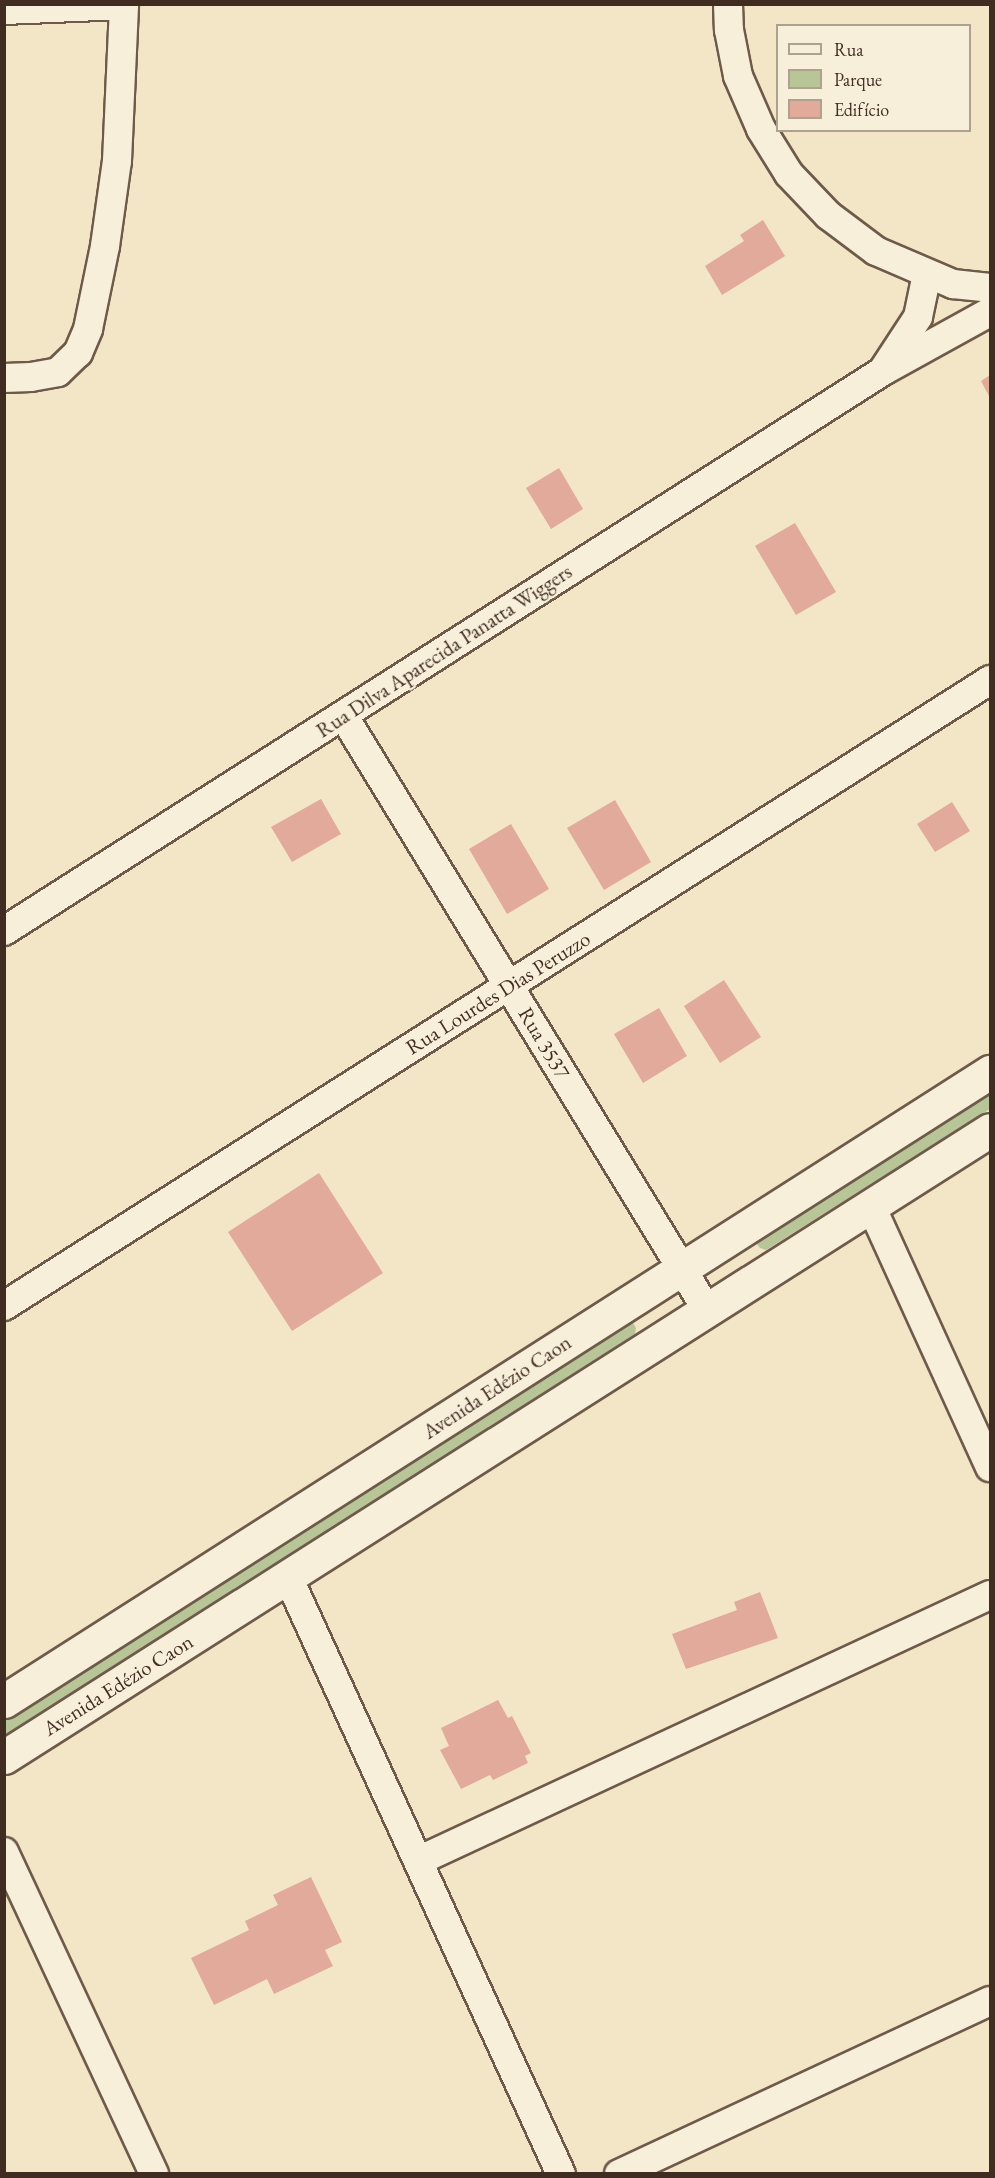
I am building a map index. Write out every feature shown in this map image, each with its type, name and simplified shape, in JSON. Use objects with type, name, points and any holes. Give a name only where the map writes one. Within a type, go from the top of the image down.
[{"type":"main road","name":"Avenida Edézio Caon","points":[[4,1701],[990,1072]]},
{"type":"main road","name":"Avenida Edézio Caon","points":[[4,1757],[990,1130]]},
{"type":"street","points":[[728,4],[729,30],[738,76],[761,129],[789,174],[828,215],[866,244],[953,284],[990,288]]},
{"type":"street","points":[[4,10],[124,5],[117,161],[105,246],[88,329],[78,353],[58,372],[31,377],[4,378]]},
{"type":"street","name":"Rua Dilva Aparecida Panatta Wiggers","points":[[883,370],[918,316],[927,274]]},
{"type":"street","name":"Rua Dilva Aparecida Panatta Wiggers","points":[[4,931],[883,370],[990,312]]},
{"type":"street","name":"Rua Lourdes Dias Peruzzo","points":[[4,1306],[990,680]]},
{"type":"street","name":"Rua 3537","points":[[343,715],[708,1310]]},
{"type":"street","points":[[870,1206],[990,1467]]},
{"type":"street","points":[[288,1577],[561,2174]]},
{"type":"street","points":[[418,1861],[990,1595]]},
{"type":"street","points":[[4,1852],[154,2174]]},
{"type":"street","points":[[620,2174],[990,2001]]},
{"type":"green space","points":[[990,1091],[990,1109],[766,1250],[760,1248],[756,1243],[757,1237]]},
{"type":"green space","points":[[627,1322],[633,1323],[636,1328],[635,1334],[5,1738],[5,1720]]},
{"type":"building","points":[[763,220],[785,256],[722,295],[705,266],[744,241],[740,235]]},
{"type":"building","points":[[990,375],[990,398],[981,381]]},
{"type":"building","points":[[559,468],[583,509],[551,529],[526,488]]},
{"type":"building","points":[[795,523],[836,592],[796,615],[755,546]]},
{"type":"building","points":[[321,799],[341,834],[292,862],[271,827]]},
{"type":"building","points":[[615,800],[651,862],[604,890],[567,828]]},
{"type":"building","points":[[952,802],[970,831],[935,852],[917,824]]},
{"type":"building","points":[[511,824],[549,889],[507,914],[469,849]]},
{"type":"building","points":[[724,980],[761,1037],[720,1063],[684,1006]]},
{"type":"building","points":[[659,1008],[687,1056],[643,1083],[614,1034]]},
{"type":"building","points":[[319,1173],[383,1273],[292,1331],[228,1232]]},
{"type":"building","points":[[760,1592],[778,1638],[686,1669],[672,1634],[737,1610],[734,1602]]},
{"type":"building","points":[[498,1700],[508,1718],[512,1716],[531,1753],[525,1756],[528,1763],[493,1780],[490,1775],[461,1789],[440,1750],[449,1746],[441,1728]]},
{"type":"building","points":[[311,1877],[342,1942],[325,1950],[333,1966],[274,1994],[267,1979],[214,2005],[191,1958],[249,1930],[245,1921],[278,1905],[273,1895]]}]
